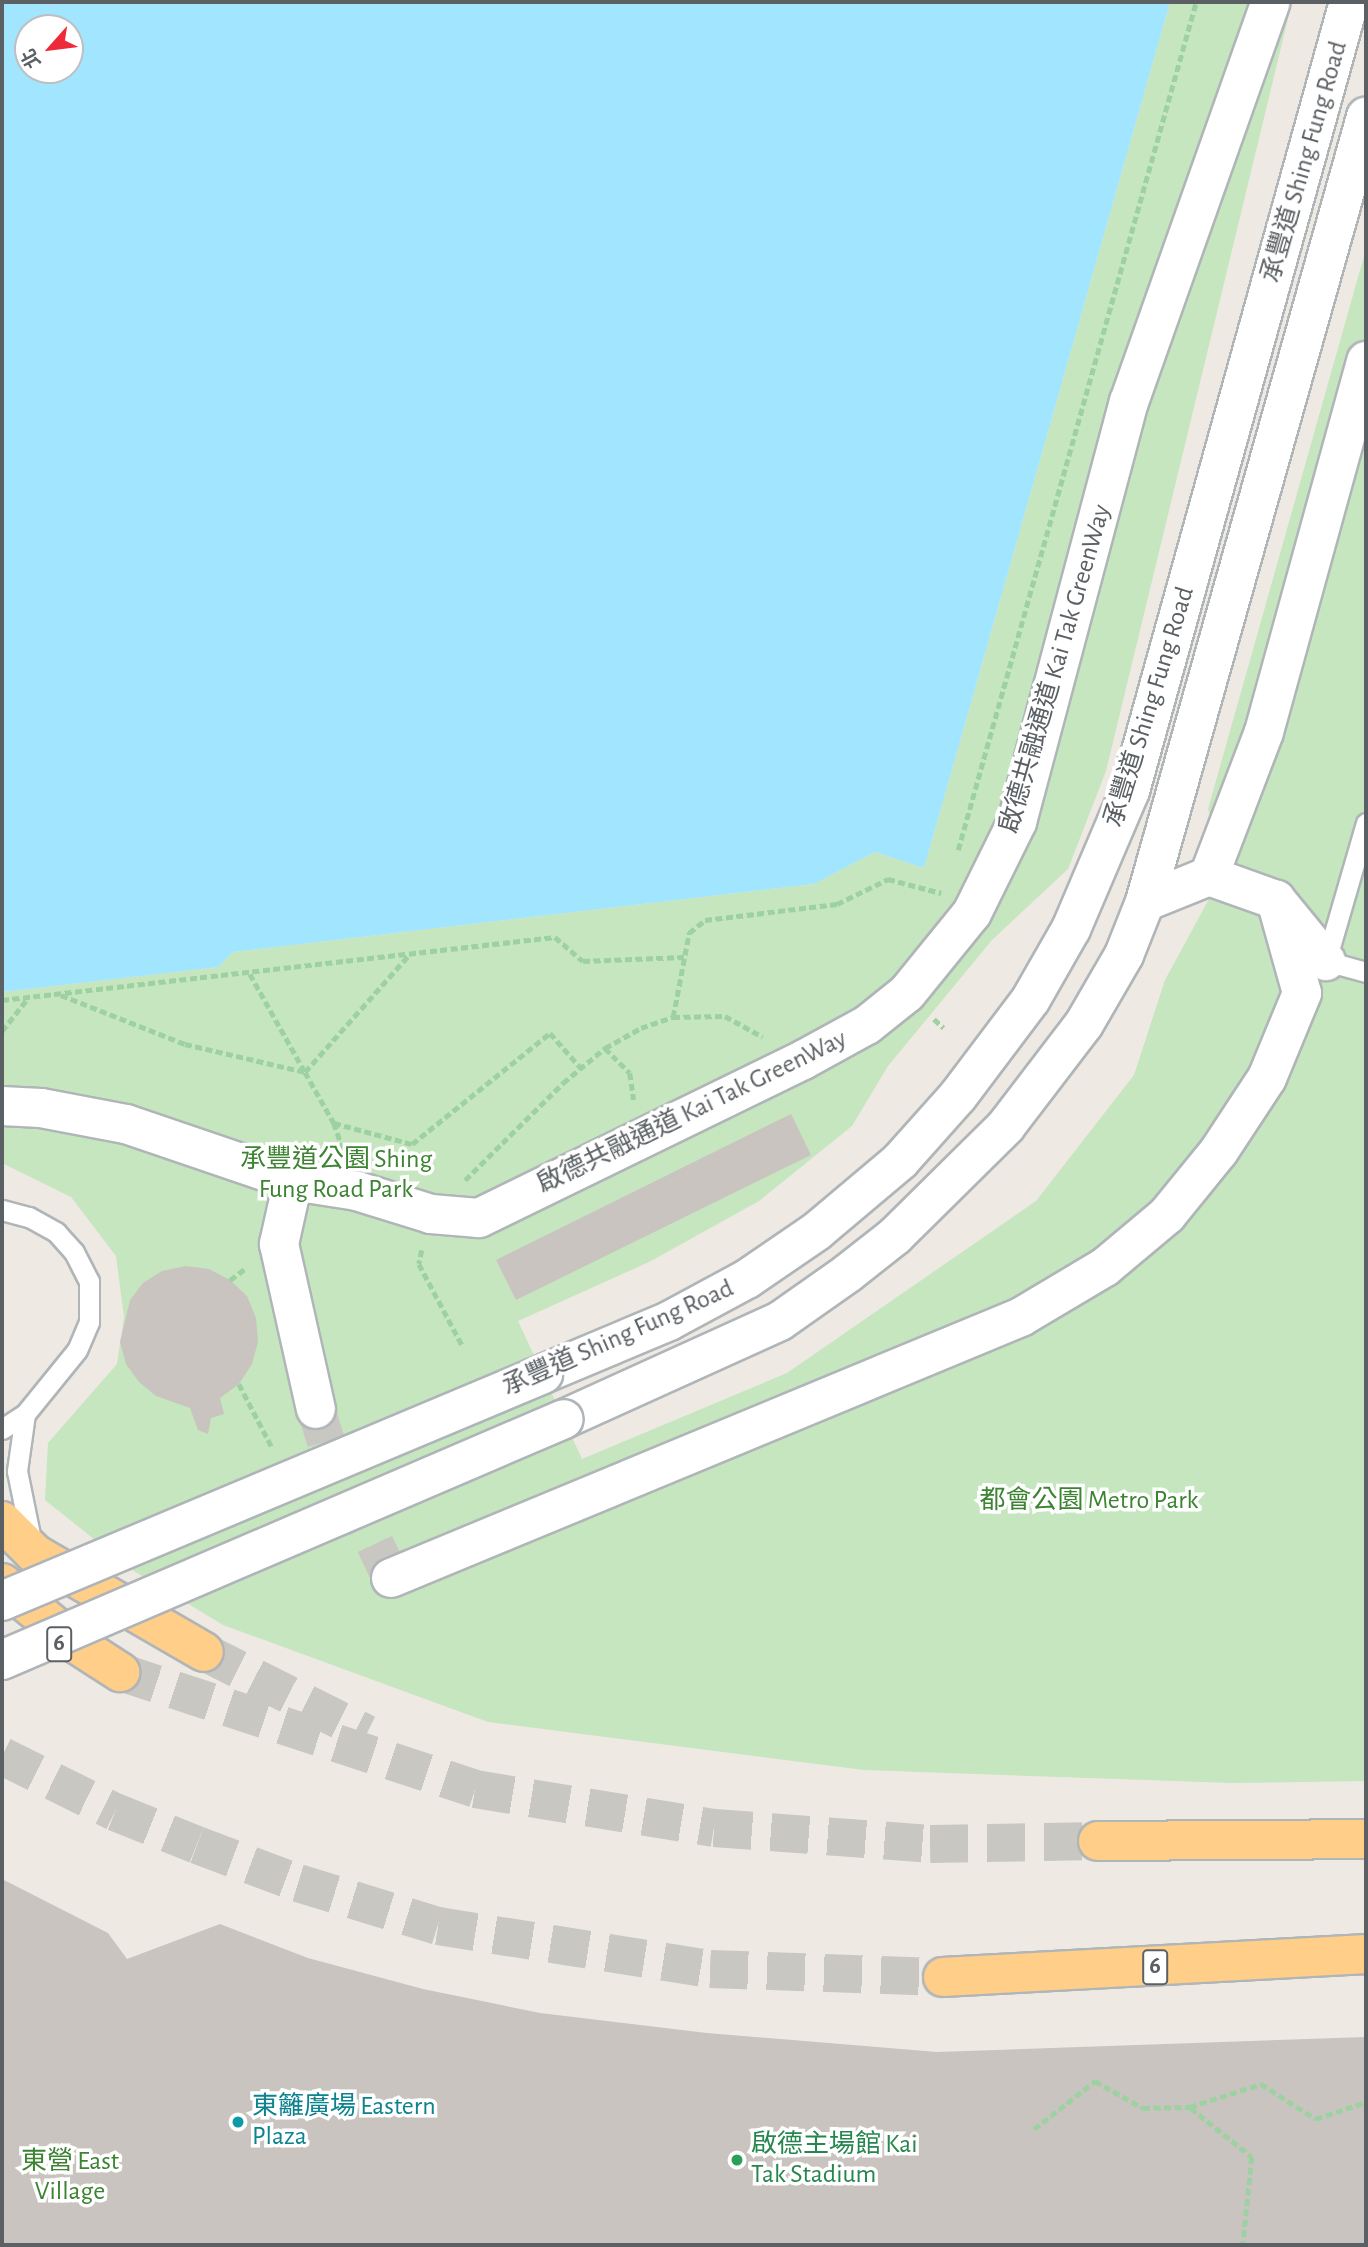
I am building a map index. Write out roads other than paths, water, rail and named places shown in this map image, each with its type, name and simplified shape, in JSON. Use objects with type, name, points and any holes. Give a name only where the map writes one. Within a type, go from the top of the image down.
[{"type":"highway","points":[[2,1521],[35,1554],[204,1652]]},
{"type":"highway","name":"6","points":[[2,1583],[75,1643],[120,1672],[63,1647],[2,1608]]},
{"type":"highway","points":[[1098,1841],[1366,1839]]},
{"type":"highway","name":"6","points":[[943,1977],[1366,1954]]},
{"type":"main road","name":"啟德共融通道 Kai Tak GreenWay","points":[[2,1106],[41,1108],[126,1124],[293,1181],[357,1191],[431,1214],[479,1218],[803,1060],[867,1025],[906,993],[972,913],[1017,822],[1129,402],[1271,2]]},
{"type":"main road","name":"承豐道 Shing Fung Road","points":[[2,1601],[669,1321],[747,1279],[817,1231],[900,1161],[958,1096],[1031,999],[1071,929],[1130,791],[1349,2]]},
{"type":"main road","name":"承豐道 Shing Fung Road","points":[[2,1660],[564,1419],[780,1321],[895,1236],[1006,1126],[1084,1024],[1124,955],[1144,902],[1366,117]]},
{"type":"main road","points":[[1209,876],[1264,732],[1366,361]]},
{"type":"main road","points":[[1144,902],[1209,876],[1276,900],[1326,961]]},
{"type":"main road","points":[[391,1578],[1021,1317],[1105,1267],[1167,1215],[1219,1151],[1267,1078],[1302,993],[1276,900]]},
{"type":"main road","points":[[293,1181],[279,1244],[316,1409]]},
{"type":"lane","points":[[1366,823],[1326,961],[1366,972]]},
{"type":"lane","points":[[2,1210],[29,1217],[56,1232],[89,1281],[89,1322],[77,1350],[25,1415],[2,1429]]},
{"type":"lane","points":[[25,1415],[17,1471],[19,1499],[35,1554]]},
{"type":"water","points":[[2,2],[1170,2],[924,868],[875,852],[814,884],[233,952],[218,967],[2,992]]},
{"type":"tunnel","points":[[316,1409],[326,1441],[391,1578]]},
{"type":"tunnel","points":[[204,1652],[367,1734]]},
{"type":"tunnel","points":[[120,1672],[475,1789],[714,1828],[930,1844],[1098,1841]]},
{"type":"tunnel","points":[[2,1756],[115,1812],[197,1845],[298,1883],[438,1926],[710,1969],[943,1977]]},
{"type":"place","name":"東籬廣場 Eastern Plaza","points":[[238,2122]]},
{"type":"place","name":"啟德主場館 Kai Tak Stadium","points":[[737,2160]]},
{"type":"park label","name":"承豐道公園 Shing Fung Road Park","points":[[336,1175]]},
{"type":"park label","name":"都會公園 Metro Park","points":[[1089,1501]]},
{"type":"park label","name":"東營 East Village","points":[[70,2177]]}]
